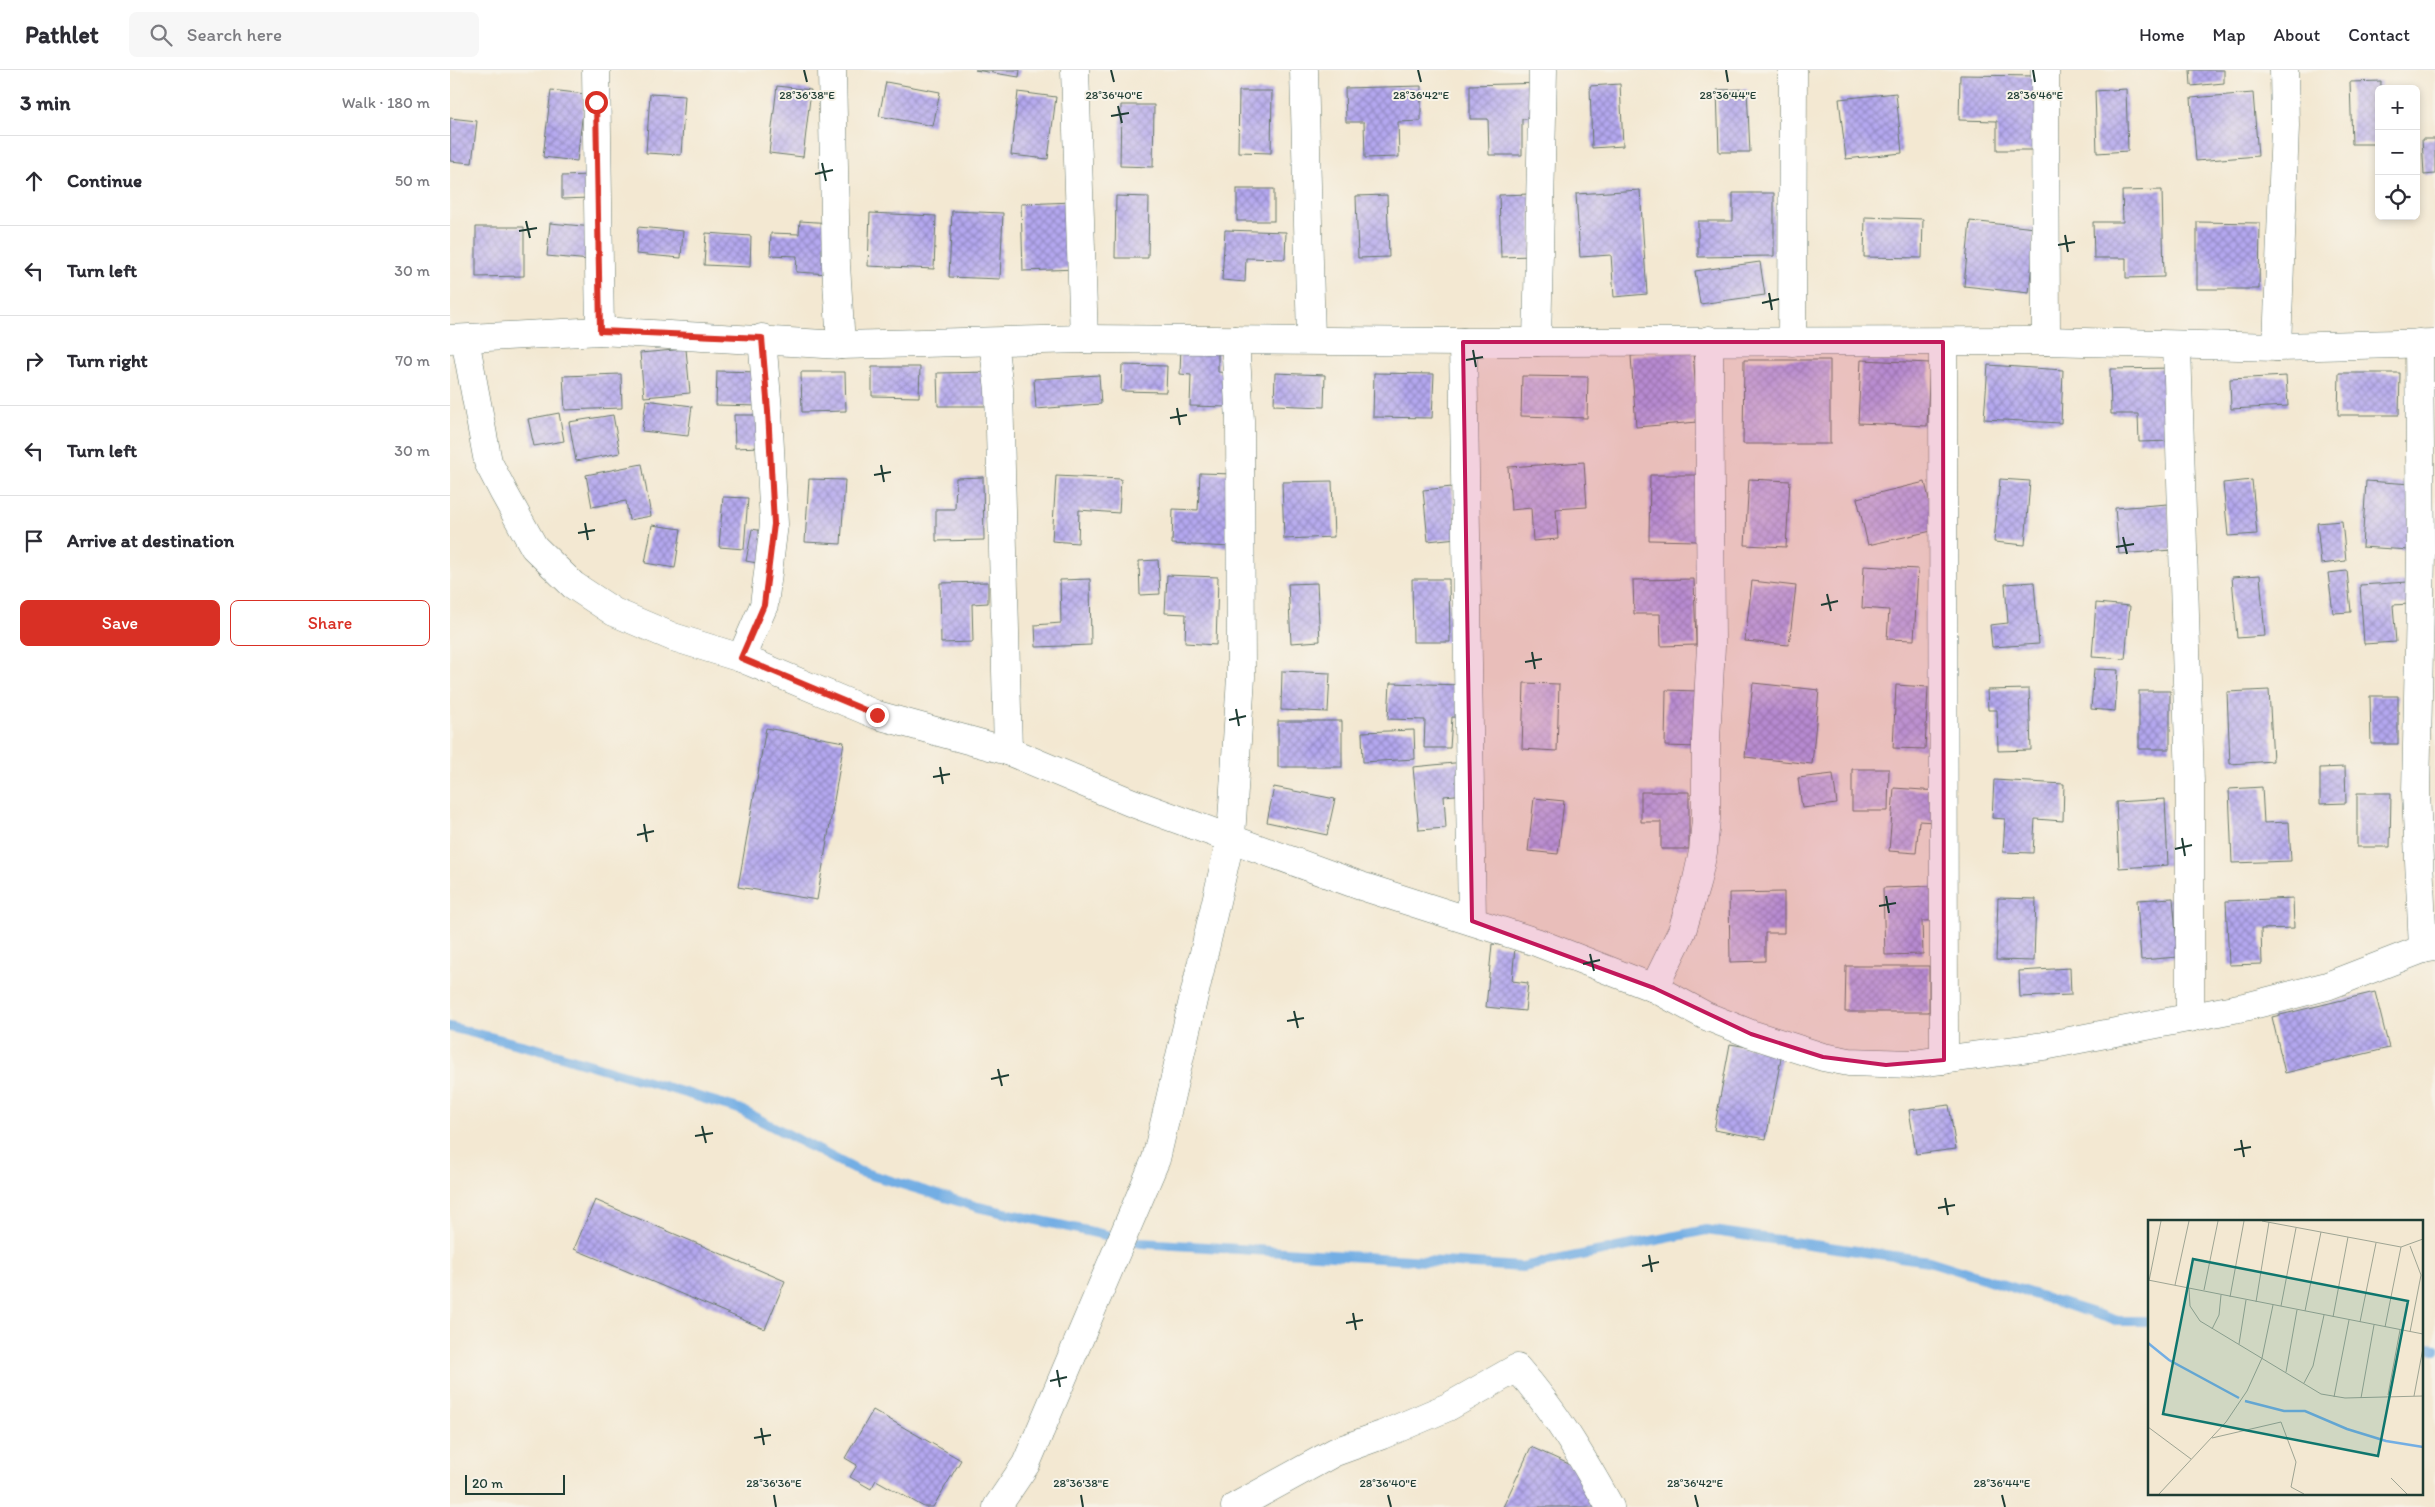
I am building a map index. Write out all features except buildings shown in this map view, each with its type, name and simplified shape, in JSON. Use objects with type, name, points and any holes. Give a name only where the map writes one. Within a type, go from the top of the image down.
[{"type":"street","points":[[596,70],[600,331]]},
{"type":"street","points":[[832,70],[836,265],[841,344]]},
{"type":"street","points":[[1075,70],[1084,340]]},
{"type":"street","points":[[1304,70],[1311,339]]},
{"type":"street","points":[[1537,342],[1543,70]]},
{"type":"street","points":[[1792,342],[1793,70]]},
{"type":"street","points":[[2044,70],[2046,341]]},
{"type":"street","points":[[2277,346],[2285,126],[2284,70]]},
{"type":"street","points":[[600,331],[762,338],[841,344],[1311,339],[1463,342],[1709,340],[1792,342],[2046,341],[2277,346],[2427,343],[2416,793],[2429,948],[2327,986],[2249,1006],[2190,1018],[2044,1046],[1913,1064],[1886,1065],[1849,1062],[1823,1057],[1751,1034],[1706,1016],[1654,988],[1536,942],[1361,886],[1231,837],[1130,802],[1008,751],[877,715],[741,658],[673,637],[614,612],[573,585],[534,547],[488,462],[458,339],[600,331]]},
{"type":"street","points":[[741,658],[764,605],[774,524],[762,338]]},
{"type":"street","points":[[997,1507],[1026,1464],[1156,1159],[1231,837],[1241,677],[1240,420],[1235,340]]},
{"type":"street","points":[[1654,988],[1682,931],[1703,852],[1706,819],[1706,739],[1712,646],[1709,340]]},
{"type":"street","points":[[993,342],[999,389],[1008,751]]},
{"type":"street","points":[[1463,342],[1470,679],[1472,921]]},
{"type":"street","points":[[1942,342],[1944,1060]]},
{"type":"street","points":[[2177,344],[2190,783],[2190,1018]]},
{"type":"street","points":[[1235,1507],[1335,1452],[1382,1435],[1448,1407],[1517,1368],[1546,1401],[1578,1451],[1610,1507]]},
{"type":"highlighted area","points":[[1463,342],[1943,342],[1944,1060],[1886,1065],[1823,1057],[1751,1034],[1654,988],[1472,921]]},
{"type":"waterway","points":[[450,1027],[541,1050],[739,1109],[858,1171],[978,1207],[1142,1243],[1522,1267],[1706,1230],[1929,1261],[2118,1321],[2148,1321]]},
{"type":"waterway","points":[[2422,1347],[2435,1349]]},
{"type":"route","points":[[596,102],[600,331],[762,338],[774,524],[764,605],[741,658],[877,715]]}]
